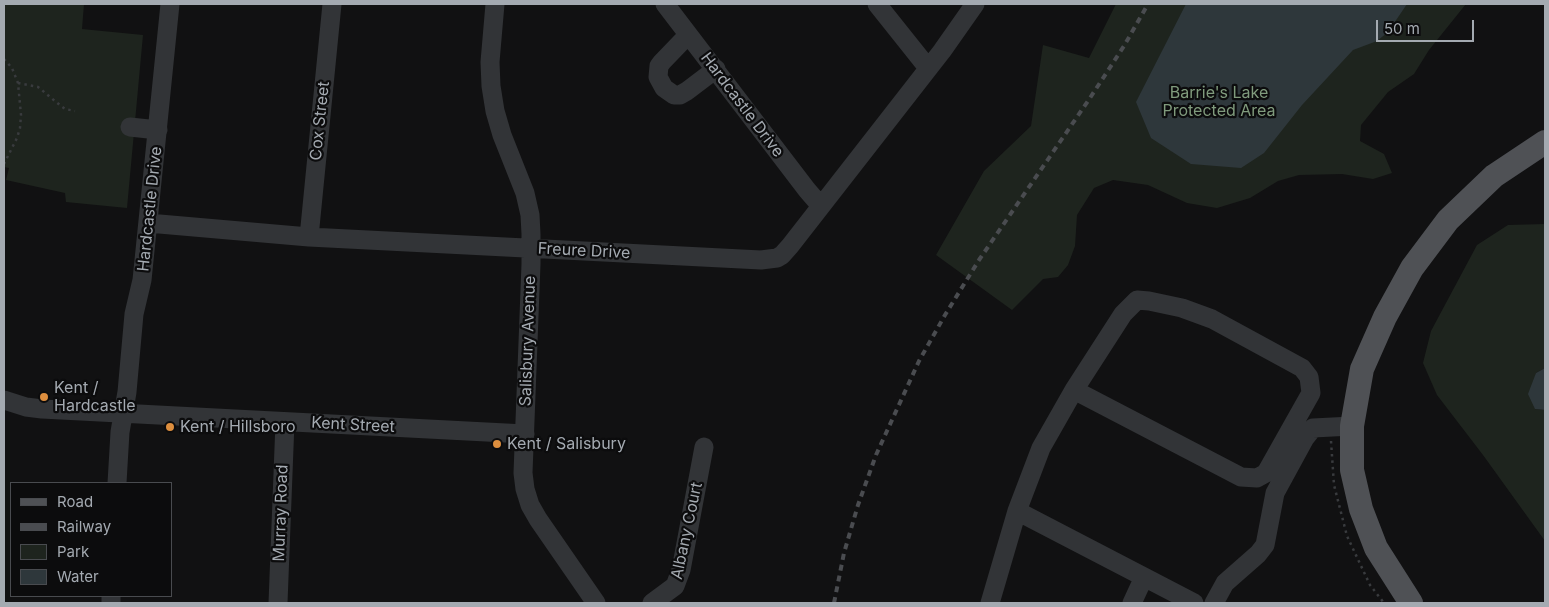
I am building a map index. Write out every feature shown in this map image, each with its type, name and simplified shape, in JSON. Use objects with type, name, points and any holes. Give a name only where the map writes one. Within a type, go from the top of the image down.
[{"type":"main road","points":[[1411,603],[1376,548],[1361,509],[1352,470],[1352,426],[1362,369],[1385,317],[1412,268],[1448,220],[1494,176],[1545,142]]},
{"type":"street","name":"Hardcastle Drive","points":[[117,482],[120,432],[127,392],[134,314],[142,280],[170,4]]},
{"type":"street","name":"Cox Street","points":[[309,238],[332,4]]},
{"type":"street","name":"Salisbury Avenue","points":[[495,4],[490,62],[491,86],[502,135],[526,193],[530,215],[531,248],[523,473],[525,489],[530,505],[596,603]]},
{"type":"street","name":"Hardcastle Drive","points":[[665,4],[820,205]]},
{"type":"street","points":[[877,4],[928,68]]},
{"type":"street","name":"Freure Drive","points":[[148,223],[309,238],[770,260],[782,255],[928,68],[975,4]]},
{"type":"street","points":[[688,35],[659,66],[658,77],[664,88],[674,95],[680,95],[687,92],[716,69]]},
{"type":"street","points":[[130,127],[158,130]]},
{"type":"street","points":[[990,603],[1017,511],[1041,448],[1074,390],[1122,314],[1137,300],[1182,308],[1212,320],[1302,368],[1309,377],[1311,393],[1266,473],[1257,478],[1241,477],[1074,390]]},
{"type":"street","name":"Kent Street","points":[[4,400],[26,407],[42,409],[525,434]]},
{"type":"street","name":"Murray Road","points":[[278,603],[285,422]]},
{"type":"street","points":[[1214,603],[1225,583],[1258,554],[1265,545],[1275,493],[1305,438],[1313,428],[1352,426]]},
{"type":"street","name":"Albany Court","points":[[652,603],[675,586],[681,570],[704,447]]},
{"type":"street","points":[[1017,511],[1194,603]]},
{"type":"street","points":[[1132,603],[1144,577]]},
{"type":"path","points":[[4,59],[12,68],[21,98],[18,138],[4,164]]},
{"type":"path","points":[[18,84],[38,87],[61,106],[75,111]]},
{"type":"green space","points":[[4,4],[84,4],[82,29],[143,35],[127,208],[66,202],[65,193],[6,180],[9,168],[4,167]]},
{"type":"green space","name":"Barrie's Lake Protected Area","points":[[1116,4],[1466,4],[1429,50],[1414,74],[1388,92],[1361,125],[1360,141],[1384,154],[1392,173],[1373,179],[1342,174],[1299,175],[1278,181],[1250,198],[1217,208],[1187,203],[1148,185],[1113,180],[1094,188],[1077,215],[1075,246],[1068,265],[1058,277],[1043,279],[1012,310],[936,255],[984,171],[1031,126],[1043,45],[1089,58]]},
{"type":"green space","points":[[1545,224],[1545,368],[1536,373],[1535,409],[1545,410],[1545,541],[1437,395],[1423,363],[1431,331],[1477,245],[1508,225]]},
{"type":"water","points":[[1186,4],[1407,4],[1388,32],[1377,41],[1353,50],[1302,105],[1264,153],[1241,168],[1191,164],[1151,138],[1136,102]]},
{"type":"water","points":[[1545,368],[1545,410],[1535,409],[1528,394],[1536,373]]},
{"type":"railway","points":[[834,603],[844,553],[858,505],[876,455],[919,361],[979,260],[1090,98],[1124,46],[1148,4]]},
{"type":"place","name":"Kent / Hardcastle","points":[[44,397]]},
{"type":"place","name":"Kent / Hillsboro","points":[[170,427]]},
{"type":"place","name":"Kent / Salisbury","points":[[497,444]]}]
